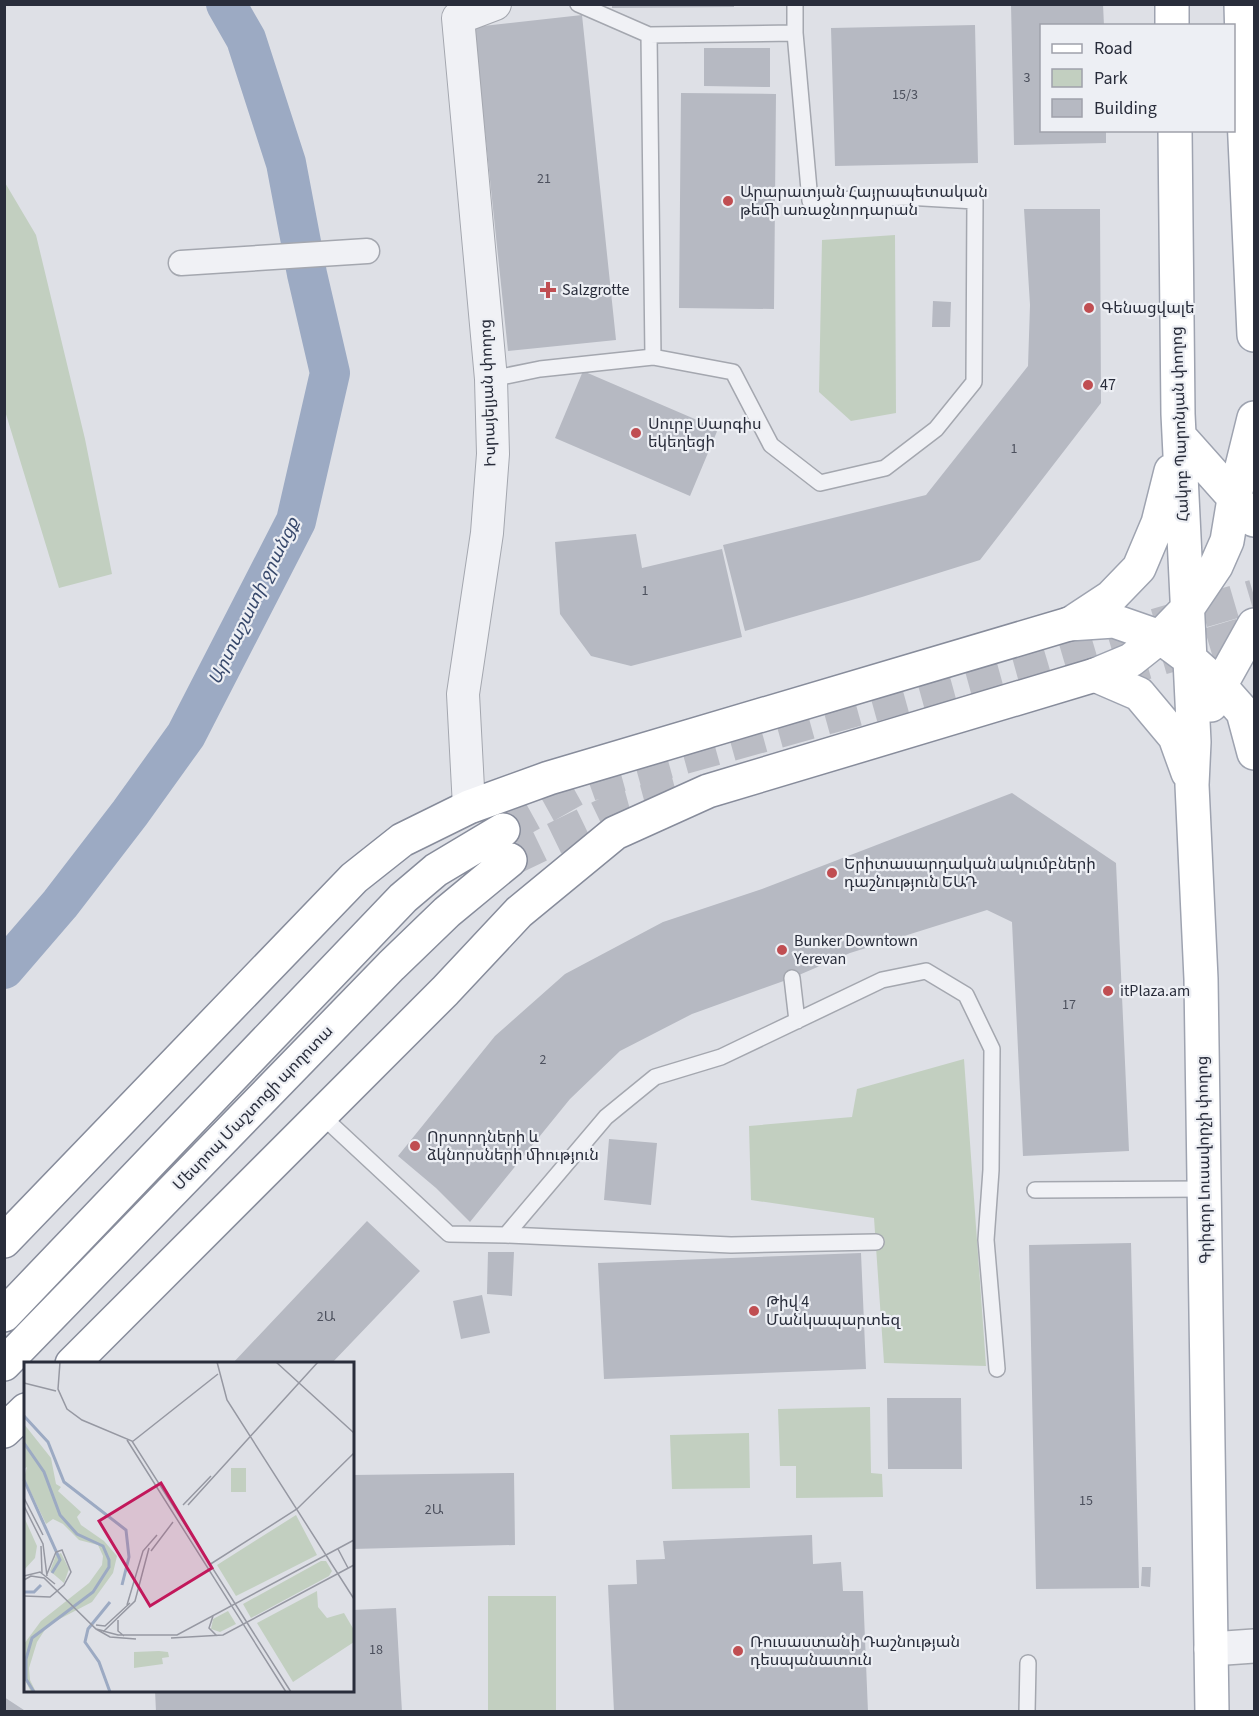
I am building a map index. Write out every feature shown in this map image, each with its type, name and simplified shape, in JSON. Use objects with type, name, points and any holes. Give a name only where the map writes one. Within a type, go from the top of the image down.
[{"type":"main road","points":[[1172,4],[1172,24]]},
{"type":"main road","points":[[1241,4],[1254,335]]},
{"type":"main road","name":"Հակոբ Պարոնյան փողոց","points":[[1175,132],[1178,414],[1188,609]]},
{"type":"main road","points":[[74,1362],[445,992],[519,912],[615,834],[708,791],[1095,675],[1131,660],[1160,637],[1188,609],[1216,566],[1244,510],[1254,418]]},
{"type":"main road","points":[[1180,438],[1244,510]]},
{"type":"main road","points":[[1069,624],[1111,597],[1139,568],[1158,523],[1180,438]]},
{"type":"main road","name":"Գրիգոր Լուսավորչի փողոց","points":[[1188,609],[1194,742],[1192,785],[1201,979],[1212,1712]]},
{"type":"main road","points":[[4,1241],[354,878],[402,840],[469,807],[549,778],[1069,624],[1114,621],[1160,637],[1191,660],[1244,712],[1254,753]]},
{"type":"main road","points":[[1194,742],[1220,686],[1254,625]]},
{"type":"main road","points":[[1095,675],[1139,694],[1175,737],[1192,785]]},
{"type":"main road","name":"Մեսրոպ Մաշտոցի պողոտա","points":[[4,1315],[403,898],[436,870],[507,845],[447,912],[391,966],[4,1364]]},
{"type":"main road","points":[[4,1431],[24,1412]]},
{"type":"street","name":"Իսրայելյան փողոց","points":[[469,807],[463,694],[487,533],[493,454],[491,379],[458,18],[495,4]]},
{"type":"street","points":[[181,263],[367,251]]},
{"type":"street","points":[[1211,1649],[1254,1646]]},
{"type":"lane","points":[[578,4],[649,35],[795,33]]},
{"type":"lane","points":[[491,379],[540,369],[653,357],[733,372],[771,445],[820,483],[885,468],[936,429],[974,382],[975,201],[906,197],[810,201],[795,33],[795,4]]},
{"type":"lane","points":[[649,35],[653,357]]},
{"type":"lane","points":[[506,1235],[606,1117],[654,1077],[721,1057],[882,981],[926,971],[966,995],[992,1049],[992,1170],[986,1240],[997,1369]]},
{"type":"lane","points":[[792,978],[797,1021]]},
{"type":"lane","points":[[321,1116],[450,1234],[731,1245],[876,1242]]},
{"type":"lane","points":[[1035,1191],[1204,1189]]},
{"type":"lane","points":[[1027,1712],[1028,1663]]},
{"type":"green space","points":[[4,181],[36,235],[85,439],[112,574],[59,588],[5,411]]},
{"type":"green space","points":[[895,235],[896,413],[851,421],[819,392],[822,240]]},
{"type":"green space","points":[[964,1059],[986,1366],[884,1363],[874,1218],[751,1200],[749,1126],[852,1117],[857,1089]]},
{"type":"green space","points":[[870,1407],[871,1473],[882,1474],[883,1497],[796,1498],[796,1466],[780,1466],[778,1409]]},
{"type":"green space","points":[[749,1433],[750,1488],[672,1489],[670,1435]]},
{"type":"green space","points":[[488,1596],[556,1596],[556,1711],[488,1711]]},
{"type":"building","points":[[612,4],[734,4],[734,7],[612,8]]},
{"type":"building","points":[[1011,4],[1103,4],[1104,24],[1040,24],[1040,132],[1106,132],[1106,143],[1014,145]]},
{"type":"building","points":[[582,15],[616,340],[508,351],[474,27]]},
{"type":"building","points":[[975,25],[978,163],[835,166],[831,28]]},
{"type":"building","points":[[704,48],[770,48],[770,87],[704,86]]},
{"type":"building","name":"Արարատյան Հայրապետական թեմի առաջնորդարան","points":[[681,93],[776,94],[774,309],[679,308]]},
{"type":"building","points":[[1024,209],[1100,209],[1101,403],[980,560],[745,631],[723,545],[926,495],[1028,366],[1030,305]]},
{"type":"building","points":[[933,301],[951,302],[950,327],[932,327]]},
{"type":"building","name":"Սուրբ Սարգիս եկեղեցի","points":[[583,371],[718,429],[690,496],[555,438]]},
{"type":"building","points":[[636,534],[642,568],[722,549],[742,637],[631,666],[591,656],[560,614],[555,542]]},
{"type":"building","points":[[1012,793],[1116,863],[1129,1151],[1023,1156],[1012,922],[987,910],[850,953],[792,978],[692,1014],[620,1051],[570,1099],[470,1222],[436,1188],[398,1156],[495,1036],[565,974],[663,922],[762,889]]},
{"type":"building","points":[[609,1139],[657,1143],[651,1205],[604,1200]]},
{"type":"building","points":[[367,1221],[420,1271],[333,1362],[234,1362]]},
{"type":"building","points":[[1131,1243],[1139,1588],[1036,1589],[1029,1245]]},
{"type":"building","points":[[488,1252],[514,1252],[512,1296],[487,1294]]},
{"type":"building","points":[[861,1253],[866,1369],[604,1379],[598,1263]]},
{"type":"building","points":[[482,1295],[490,1333],[461,1339],[453,1301]]},
{"type":"building","points":[[887,1398],[961,1398],[962,1469],[888,1469]]},
{"type":"building","points":[[514,1473],[515,1545],[354,1549],[354,1475]]},
{"type":"building","name":"Ռուսաստանի Դաշնության դեսպանատուն","points":[[812,1535],[813,1564],[841,1562],[843,1591],[863,1591],[868,1712],[614,1712],[608,1585],[637,1584],[636,1560],[665,1559],[663,1541]]},
{"type":"building","points":[[1142,1567],[1151,1567],[1150,1587],[1141,1586]]},
{"type":"building","points":[[396,1608],[402,1712],[156,1712],[155,1692],[354,1692],[354,1610]]},
{"type":"building","points":[[4,1697],[27,1712],[4,1712]]},
{"type":"waterway","name":"Արտաշատի ջրանցք","points":[[4,969],[60,904],[186,735],[296,521],[330,373],[307,274],[286,163],[246,39],[226,4]]},
{"type":"tunnel","points":[[503,830],[575,790],[603,780],[1044,658],[1254,596]]},
{"type":"tunnel","points":[[1115,672],[1254,631]]},
{"type":"tunnel","points":[[510,860],[616,809],[689,789]]},
{"type":"place","name":"Արարատյան Հայրապետական թեմի առաջնորդարան","points":[[728,201]]},
{"type":"place","name":"Salzgrotte","points":[[548,290]]},
{"type":"place","name":"Գենացվալե","points":[[1089,308]]},
{"type":"place","name":"47","points":[[1088,385]]},
{"type":"place","name":"Սուրբ Սարգիս եկեղեցի","points":[[636,433]]},
{"type":"place","name":"Երիտասարդական ակումբների դաշնություն ԵԱԴ","points":[[832,873]]},
{"type":"place","name":"Bunker Downtown Yerevan","points":[[782,950]]},
{"type":"place","name":"itPlaza.am","points":[[1108,991]]},
{"type":"place","name":"Որսորդների և ձկնորսների միություն","points":[[415,1146]]},
{"type":"place","name":"Թիվ 4 Մանկապարտեզ","points":[[754,1311]]},
{"type":"place","name":"Ռուսաստանի Դաշնության դեսպանատուն","points":[[738,1651]]}]
